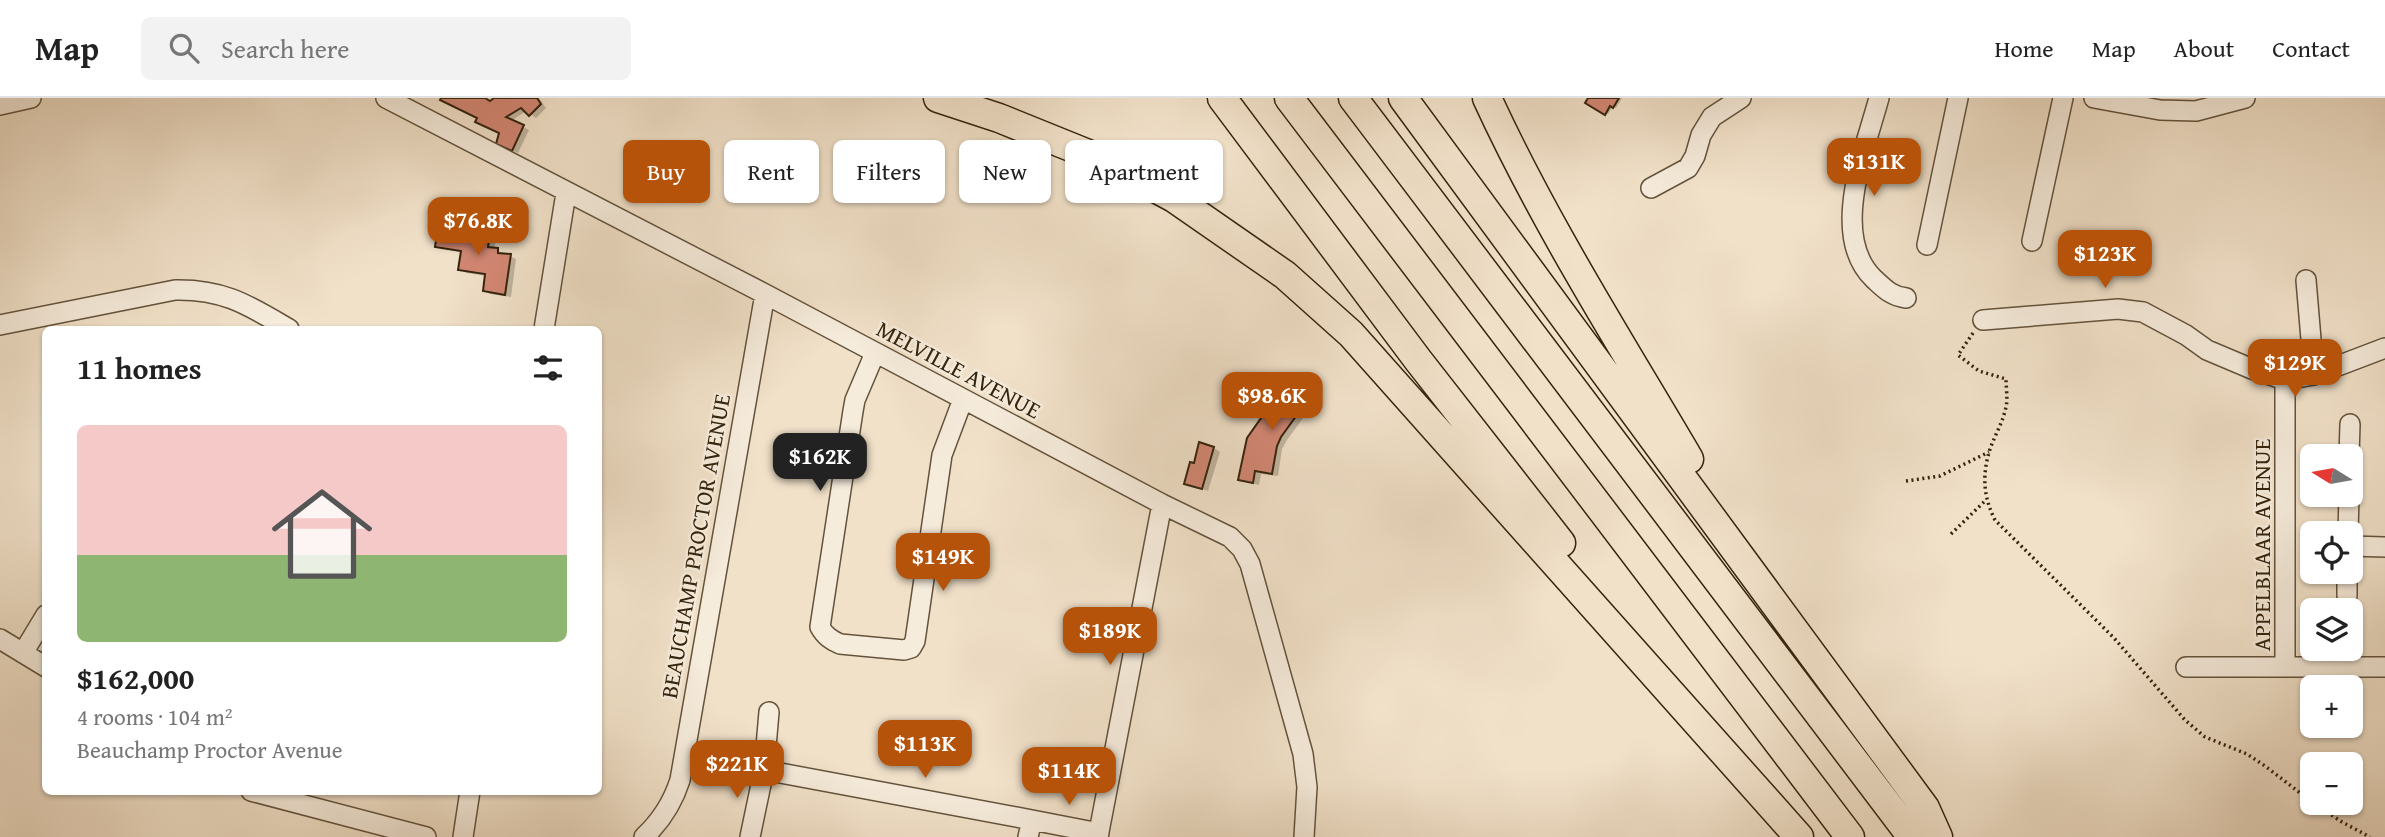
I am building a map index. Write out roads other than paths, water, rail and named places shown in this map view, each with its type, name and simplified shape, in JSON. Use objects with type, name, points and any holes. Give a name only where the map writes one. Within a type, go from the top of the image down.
[{"type":"highway","points":[[938,98],[999,118],[1103,160],[1174,198],[1285,275],[1351,334],[1799,837]]},
{"type":"highway","points":[[1222,98],[1418,360],[1718,744]]},
{"type":"highway","points":[[1289,98],[1850,837]]},
{"type":"highway","points":[[1353,98],[1912,837]]},
{"type":"highway","points":[[1403,98],[1925,808],[1938,837]]},
{"type":"highway","points":[[1487,98],[1556,234],[1771,596]]},
{"type":"street","points":[[0,105],[32,98]]},
{"type":"street","name":"MELVILLE AVENUE","points":[[386,98],[1162,504],[1230,537],[1242,549],[1250,565],[1303,754],[1307,787],[1304,837]]},
{"type":"street","points":[[1651,188],[1688,168],[1695,156],[1701,135],[1712,117],[1741,98]]},
{"type":"street","points":[[1879,98],[1857,181],[1851,232],[1859,260],[1871,276],[1892,296],[1906,298]]},
{"type":"street","points":[[1927,245],[1958,98]]},
{"type":"street","points":[[2032,241],[2063,98]]},
{"type":"street","points":[[2094,98],[2162,104],[2196,111],[2245,98]]},
{"type":"street","points":[[544,326],[566,192]]},
{"type":"street","points":[[2306,280],[2314,375]]},
{"type":"street","points":[[0,325],[175,290],[202,289],[223,294],[283,326]]},
{"type":"street","name":"BEAUCHAMP PROCTOR AVENUE","points":[[644,837],[658,824],[675,795],[680,780],[765,294]]},
{"type":"street","points":[[1983,320],[2119,309],[2143,312],[2186,335],[2207,350],[2285,380],[2314,375],[2385,348]]},
{"type":"street","points":[[876,353],[855,400],[853,411],[820,627],[832,641],[904,650],[911,648],[915,641],[942,454],[963,399]]},
{"type":"street","name":"APPELBLAAR AVENUE","points":[[2285,380],[2285,667]]},
{"type":"street","points":[[2349,444],[2350,424]]},
{"type":"street","points":[[764,770],[1030,829],[1099,835],[1162,504]]},
{"type":"street","points":[[2363,546],[2385,547]]},
{"type":"street","points":[[2347,584],[2347,597]]},
{"type":"street","points":[[23,653],[42,622]]},
{"type":"street","points":[[0,639],[42,665]]},
{"type":"street","points":[[2186,667],[2385,667]]},
{"type":"street","points":[[750,837],[764,770],[769,712]]},
{"type":"street","points":[[270,795],[426,837]]},
{"type":"street","points":[[463,837],[469,795]]}]
